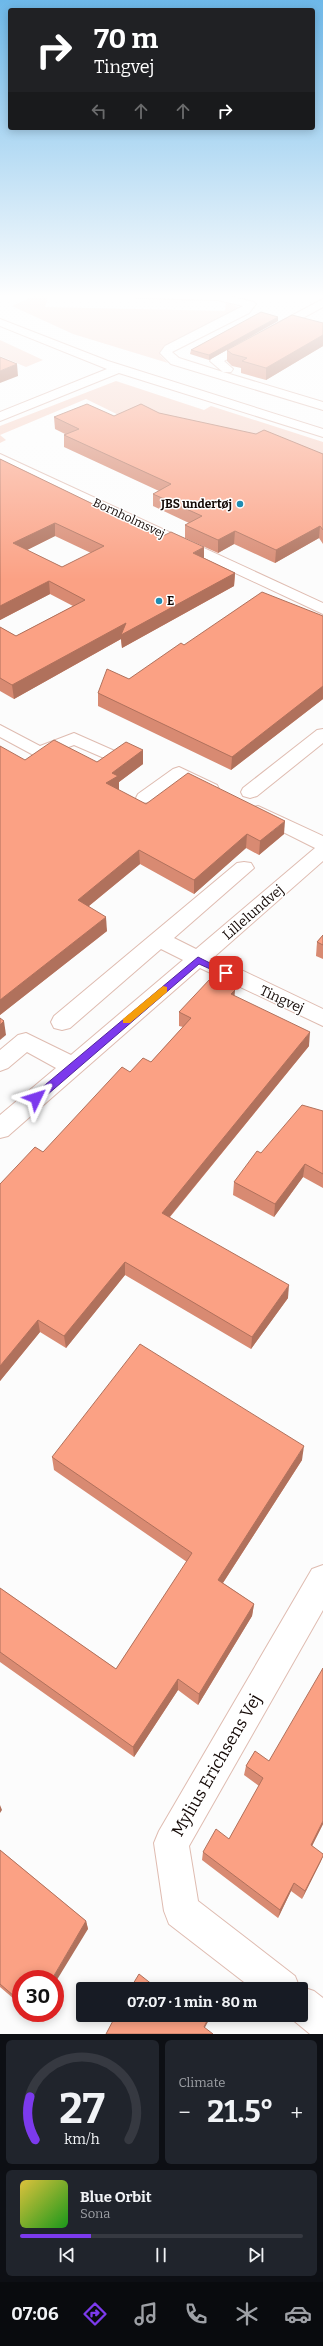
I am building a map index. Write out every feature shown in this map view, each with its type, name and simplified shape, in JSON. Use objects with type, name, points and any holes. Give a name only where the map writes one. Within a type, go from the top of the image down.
[{"type":"street","points":[[0,417],[65,390]]},
{"type":"street","points":[[186,390],[323,433]]},
{"type":"street","points":[[274,390],[323,406]]},
{"type":"street","points":[[309,402],[323,393]]},
{"type":"street","name":"Bornholmsvej","points":[[0,458],[323,609]]},
{"type":"street","points":[[0,730],[39,753],[74,738],[111,756]]},
{"type":"street","points":[[237,796],[323,734]]},
{"type":"street","points":[[145,798],[179,773],[237,796],[323,844]]},
{"type":"street","name":"Lillelundvej","points":[[0,1129],[323,851]]},
{"type":"street","points":[[62,1022],[244,868]]},
{"type":"street","name":"Tingvej","points":[[160,940],[198,960],[323,1018]]},
{"type":"street","points":[[0,1062],[26,1041],[73,1067]]},
{"type":"street","name":"Mylius Erichsens Vej","points":[[273,1982],[182,1911],[171,1843],[323,1580]]},
{"type":"street","points":[[308,2009],[323,2021]]},
{"type":"shaded area","points":[[93,390],[143,390],[204,410],[211,406],[323,442],[323,467],[131,421],[86,399],[0,435],[0,426]]},
{"type":"shaded area","points":[[0,435],[6,440],[0,443]]},
{"type":"building","points":[[87,404],[114,416],[141,404],[159,413],[256,434],[264,430],[323,454],[323,530],[320,526],[276,550],[235,531],[218,540],[185,525],[202,516],[153,494],[171,484],[64,435],[79,429],[54,417]]},
{"type":"building","points":[[0,459],[161,537],[171,532],[204,547],[193,553],[235,573],[121,635],[126,623],[12,685],[0,678],[0,627],[16,636],[85,600],[49,581],[0,606]],"holes":[[[55,523],[104,546],[62,567],[13,543]]]},
{"type":"building","points":[[262,592],[323,616],[323,686],[232,757],[98,693],[107,669],[129,679],[181,643],[184,645]]},
{"type":"building","points":[[54,740],[97,762],[126,742],[143,750],[112,773],[118,776],[106,783],[146,804],[188,773],[285,821],[260,841],[247,834],[194,880],[139,850],[78,900],[106,917],[0,1000],[0,746],[25,760]]},
{"type":"building","points":[[323,935],[323,945],[317,942]]},
{"type":"building","points":[[210,979],[235,990],[231,994],[310,1032],[162,1213],[289,1285],[252,1337],[125,1262],[64,1336],[38,1320],[0,1366],[0,1184],[35,1147],[43,1152],[122,1067],[130,1072],[143,1058],[151,1062],[191,1018],[179,1012]]},
{"type":"building","points":[[0,1018],[4,1021],[0,1025]]},
{"type":"building","points":[[302,1105],[323,1111],[323,1174],[305,1164],[275,1204],[234,1182],[257,1151],[261,1153]]},
{"type":"building","points":[[140,1344],[304,1446],[218,1580],[254,1604],[199,1694],[178,1679],[133,1747],[0,1652],[0,1588],[116,1669],[192,1553],[52,1457]]},
{"type":"building","points":[[323,1668],[323,1821],[311,1845],[323,1854],[323,1856],[305,1891],[294,1883],[280,1910],[203,1852],[216,1829],[229,1839],[263,1778],[246,1766],[255,1751],[269,1761]]},
{"type":"building","points":[[0,1850],[86,1921],[57,1970],[12,1970],[12,1994],[0,1984]]},
{"type":"building","points":[[139,1974],[149,1982],[134,1982]]},
{"type":"building","points":[[112,2022],[206,2022],[204,2027],[213,2034],[106,2034]]},
{"type":"slow traffic","points":[[126,1021],[163,989]]},
{"type":"place","name":"JBS undertøj","points":[[240,504]]},
{"type":"place","name":"E","points":[[159,601]]},
{"type":"route","points":[[36,1098],[198,960],[226,973]]}]
